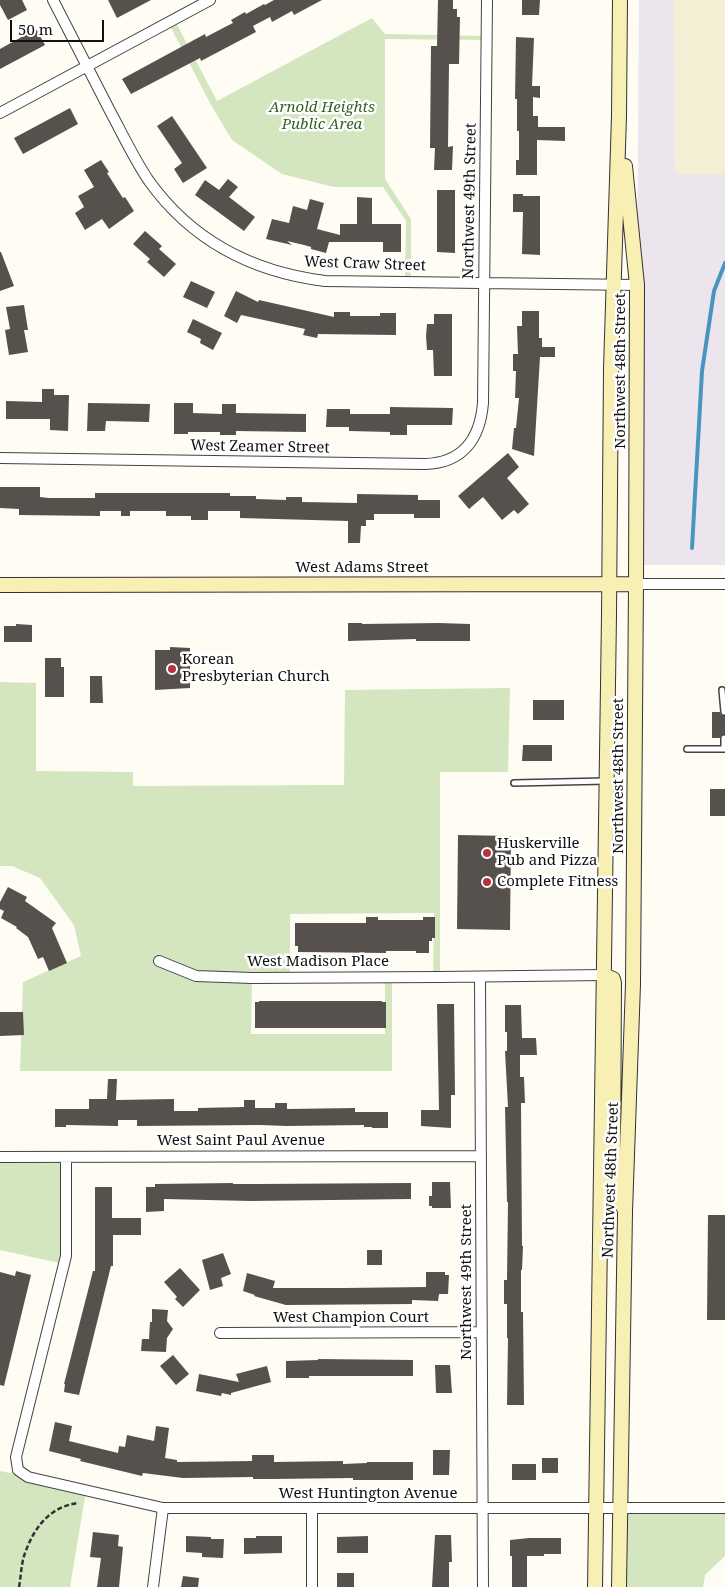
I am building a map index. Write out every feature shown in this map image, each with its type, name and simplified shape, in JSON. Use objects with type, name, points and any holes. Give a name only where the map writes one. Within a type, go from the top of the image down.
[{"type":"main road","name":"Northwest 48th Street","points":[[595,1587],[610,583],[611,368],[619,116],[620,0]]},
{"type":"main road","name":"Northwest 48th Street","points":[[619,116],[637,285],[633,984],[625,1212],[619,1587]]},
{"type":"main road","name":"West Adams Street","points":[[0,585],[636,584]]},
{"type":"main road","points":[[604,975],[613,979],[614,983],[613,1178],[625,1212]]},
{"type":"street","name":"West Craw Street","points":[[53,0],[133,154],[156,190],[185,221],[203,236],[227,251],[274,271],[325,281],[637,285]]},
{"type":"street","points":[[0,113],[210,0]]},
{"type":"street","name":"Northwest 49th Street","points":[[483,403],[487,0]]},
{"type":"street","name":"West Zeamer Street","points":[[0,458],[431,464],[454,457],[470,444],[481,424],[483,403]]},
{"type":"street","name":"West Adams Street","points":[[636,584],[725,584]]},
{"type":"street","name":"West Madison Place","points":[[159,961],[196,976],[252,978],[604,975]]},
{"type":"street","name":"Northwest 49th Street","points":[[480,977],[483,1587]]},
{"type":"street","name":"West Saint Paul Avenue","points":[[0,1157],[481,1156]]},
{"type":"street","name":"West Huntington Avenue","points":[[66,1157],[66,1256],[16,1457],[18,1470],[28,1477],[163,1508],[725,1508]]},
{"type":"street","name":"West Champion Court","points":[[220,1333],[482,1332]]},
{"type":"street","points":[[153,1587],[163,1508]]},
{"type":"street","points":[[312,1509],[312,1587]]},
{"type":"lane","points":[[722,690],[724,712]]},
{"type":"lane","points":[[687,749],[724,749],[724,738]]},
{"type":"lane","points":[[514,783],[606,781]]},
{"type":"path","points":[[19,1587],[24,1557],[41,1523],[58,1508],[66,1504],[78,1503]]},
{"type":"shaded area","points":[[639,0],[725,0],[725,565],[635,565]]},
{"type":"shaded area","points":[[674,0],[725,0],[725,174],[675,174]]},
{"type":"green space","name":"Arnold Heights Public Area","points":[[372,18],[385,34],[486,36],[486,40],[385,39],[385,179],[411,219],[411,282],[405,282],[406,221],[383,187],[334,187],[282,174],[232,140],[211,105],[168,22],[174,19],[217,101]]},
{"type":"green space","points":[[0,682],[36,683],[36,771],[133,772],[133,786],[344,785],[345,690],[510,688],[508,772],[440,772],[440,977],[433,977],[434,913],[290,914],[290,977],[252,978],[251,1034],[385,1034],[385,977],[392,977],[392,1071],[20,1071],[23,982],[81,956],[74,925],[40,878],[12,866],[0,866]]},
{"type":"green space","points":[[0,1157],[66,1157],[64,1264],[0,1250]]},
{"type":"green space","points":[[18,1470],[86,1491],[70,1587],[0,1587],[0,1471],[10,1473]]},
{"type":"green space","points":[[620,1508],[725,1508],[725,1556],[705,1575],[703,1587],[619,1587]]},
{"type":"building","points":[[0,0],[22,0],[27,10],[8,20],[0,5]]},
{"type":"building","points":[[108,0],[151,0],[117,18]]},
{"type":"building","points":[[274,0],[322,0],[294,15],[292,11],[272,22],[270,17],[253,26],[256,32],[201,61],[200,58],[131,94],[122,79],[205,34],[206,37],[233,23],[231,20],[245,12],[246,14]]},
{"type":"building","points":[[438,0],[453,0],[453,9],[457,9],[457,17],[460,17],[459,64],[449,64],[448,147],[453,146],[452,170],[434,170],[435,148],[430,148],[431,46],[437,46]]},
{"type":"building","points":[[522,0],[540,0],[539,15],[522,15]]},
{"type":"building","points":[[36,29],[45,45],[0,69],[0,49]]},
{"type":"building","points":[[516,37],[534,38],[532,86],[540,86],[540,98],[533,97],[533,116],[538,116],[538,127],[565,127],[565,141],[537,140],[537,175],[516,175],[516,160],[519,160],[519,131],[517,131],[517,99],[515,99]]},
{"type":"building","points":[[70,108],[78,124],[23,154],[14,138]]},
{"type":"building","points":[[172,116],[207,168],[183,183],[174,169],[182,163],[157,126]]},
{"type":"building","points":[[101,160],[119,192],[123,198],[125,197],[134,211],[109,229],[102,219],[85,230],[75,213],[84,207],[78,196],[94,187],[84,170]]},
{"type":"building","points":[[228,179],[238,187],[229,197],[255,217],[244,231],[195,195],[205,180],[219,190]]},
{"type":"building","points":[[437,190],[455,190],[455,253],[437,252]]},
{"type":"building","points":[[513,194],[540,196],[540,255],[522,254],[523,212],[513,212]]},
{"type":"building","points":[[357,197],[372,198],[372,224],[401,224],[401,252],[383,252],[383,242],[329,242],[326,253],[287,241],[292,245],[266,239],[272,219],[289,223],[293,206],[307,210],[310,199],[324,203],[317,229],[340,235],[340,224],[357,224]]},
{"type":"building","points":[[145,231],[162,246],[159,249],[176,264],[164,277],[147,262],[150,259],[133,244]]},
{"type":"building","points":[[0,252],[14,286],[0,291]]},
{"type":"building","points":[[191,281],[215,292],[207,308],[183,297]]},
{"type":"building","points":[[236,291],[258,302],[259,300],[334,317],[334,312],[350,312],[350,316],[380,316],[380,313],[396,313],[396,335],[318,334],[317,338],[303,335],[305,329],[241,315],[237,323],[224,316]]},
{"type":"building","points":[[24,305],[28,330],[24,330],[28,352],[9,355],[5,330],[10,329],[6,307]]},
{"type":"building","points":[[522,311],[539,311],[539,338],[542,338],[542,347],[555,347],[555,357],[540,357],[534,456],[512,449],[519,398],[515,398],[516,371],[513,371],[513,354],[518,354],[517,326],[522,326]]},
{"type":"building","points":[[434,314],[452,314],[452,376],[434,376],[433,350],[427,350],[426,336],[427,324],[434,324]]},
{"type":"building","points":[[193,319],[222,333],[213,350],[200,343],[201,339],[187,332]]},
{"type":"building","points":[[42,389],[54,389],[54,395],[69,395],[68,431],[50,430],[50,419],[6,419],[6,401],[42,402]]},
{"type":"building","points":[[88,403],[150,404],[149,422],[106,421],[105,431],[87,431]]},
{"type":"building","points":[[174,403],[193,403],[193,413],[222,414],[222,404],[236,404],[236,413],[306,414],[306,432],[236,431],[236,435],[220,435],[220,432],[174,434]]},
{"type":"building","points":[[390,407],[453,408],[452,425],[407,425],[407,435],[390,435],[390,432],[349,431],[349,427],[326,427],[327,409],[350,409],[350,414],[390,414]]},
{"type":"building","points":[[508,453],[519,467],[507,478],[529,504],[518,514],[514,510],[502,520],[483,497],[469,509],[458,496]]},
{"type":"building","points":[[0,487],[40,487],[40,497],[49,498],[95,498],[95,493],[230,493],[230,496],[256,496],[256,499],[286,500],[286,497],[302,497],[302,502],[357,503],[357,494],[418,495],[418,500],[440,500],[440,518],[414,518],[414,514],[374,514],[374,520],[366,520],[366,526],[361,526],[360,543],[348,543],[348,521],[240,518],[240,511],[208,511],[208,520],[191,520],[191,516],[166,516],[166,511],[130,511],[130,516],[121,516],[121,511],[100,511],[100,516],[19,515],[19,509],[0,508]]},
{"type":"building","points":[[348,623],[470,624],[470,641],[416,641],[416,639],[348,641]]},
{"type":"building","points":[[16,624],[32,625],[32,642],[4,642],[4,626],[16,626]]},
{"type":"building","name":"Korean Presbyterian Church","points":[[170,647],[190,648],[190,688],[155,690],[155,650],[170,650]]},
{"type":"building","points":[[45,658],[61,658],[61,667],[64,667],[64,697],[45,697]]},
{"type":"building","points":[[90,676],[102,676],[103,703],[90,703]]},
{"type":"building","points":[[533,700],[564,700],[564,720],[533,720]]},
{"type":"building","points":[[712,712],[720,712],[721,715],[725,716],[725,734],[721,735],[720,738],[712,738]]},
{"type":"building","points":[[523,745],[552,745],[552,761],[522,761]]},
{"type":"building","points":[[710,789],[725,789],[725,816],[710,816]]},
{"type":"building","points":[[458,835],[511,836],[510,930],[457,929]]},
{"type":"building","points":[[8,887],[27,897],[25,901],[56,923],[52,928],[67,963],[49,971],[43,957],[38,959],[28,937],[17,927],[1,918],[4,911],[0,909],[0,902]]},
{"type":"building","points":[[366,917],[378,917],[378,920],[423,920],[423,917],[435,917],[435,938],[429,941],[429,953],[416,953],[416,951],[386,951],[386,953],[298,952],[298,946],[295,946],[295,923],[366,923]]},
{"type":"building","points":[[382,1001],[386,1002],[386,1028],[255,1028],[255,1002]]},
{"type":"building","points":[[437,1004],[454,1004],[455,1095],[451,1095],[451,1128],[421,1126],[421,1110],[439,1110]]},
{"type":"building","points":[[505,1005],[521,1005],[522,1038],[536,1038],[537,1055],[520,1055],[520,1077],[524,1077],[525,1103],[521,1103],[523,1246],[521,1312],[523,1312],[524,1405],[507,1405],[507,1304],[504,1304],[504,1280],[507,1280],[508,1202],[505,1107],[508,1107],[505,1051],[507,1051],[507,1032],[505,1032]]},
{"type":"building","points":[[0,1012],[23,1012],[24,1035],[0,1036]]},
{"type":"building","points":[[108,1079],[117,1079],[116,1100],[174,1099],[174,1111],[198,1111],[198,1108],[244,1107],[244,1100],[255,1100],[255,1108],[275,1108],[275,1103],[287,1103],[287,1109],[355,1108],[355,1112],[388,1112],[388,1128],[364,1127],[364,1125],[137,1126],[137,1120],[118,1120],[118,1126],[66,1125],[66,1127],[55,1127],[55,1109],[89,1109],[89,1099],[107,1099]]},
{"type":"building","points":[[432,1182],[450,1182],[451,1208],[432,1208],[432,1206],[429,1206],[429,1196],[432,1196]]},
{"type":"building","points":[[411,1183],[411,1199],[251,1201],[164,1199],[164,1211],[146,1212],[146,1187],[155,1187],[155,1184]]},
{"type":"building","points":[[95,1187],[112,1187],[112,1218],[141,1218],[141,1235],[113,1235],[113,1266],[111,1266],[79,1395],[64,1392],[64,1384],[93,1271],[95,1271]]},
{"type":"building","points":[[708,1215],[725,1215],[725,1320],[707,1320]]},
{"type":"building","points":[[367,1250],[382,1250],[382,1265],[367,1265]]},
{"type":"building","points":[[223,1253],[231,1274],[221,1278],[223,1286],[210,1290],[202,1260]]},
{"type":"building","points":[[180,1268],[200,1290],[183,1307],[175,1299],[177,1297],[164,1282]]},
{"type":"building","points":[[16,1271],[31,1275],[4,1386],[0,1385],[0,1272],[15,1276]]},
{"type":"building","points":[[426,1272],[445,1272],[445,1275],[449,1275],[448,1294],[439,1294],[438,1301],[412,1300],[412,1304],[286,1305],[243,1291],[247,1273],[275,1281],[273,1288],[344,1288],[426,1287]]},
{"type":"building","points":[[152,1309],[168,1310],[167,1321],[173,1329],[167,1338],[166,1352],[141,1351],[142,1339],[149,1339]]},
{"type":"building","points":[[173,1355],[189,1374],[176,1385],[160,1366]]},
{"type":"building","points":[[318,1359],[413,1360],[413,1376],[309,1376],[309,1378],[286,1378],[286,1361]]},
{"type":"building","points":[[435,1365],[450,1365],[452,1393],[436,1393]]},
{"type":"building","points":[[267,1366],[271,1382],[231,1393],[231,1395],[222,1393],[221,1396],[196,1391],[199,1374],[239,1382],[236,1374]]},
{"type":"building","points":[[55,1422],[72,1426],[69,1441],[118,1453],[119,1446],[125,1447],[127,1435],[154,1441],[156,1426],[169,1428],[165,1458],[177,1460],[177,1462],[252,1461],[252,1455],[274,1455],[274,1462],[343,1461],[343,1464],[413,1462],[413,1480],[353,1480],[353,1478],[253,1479],[253,1477],[183,1478],[143,1473],[142,1476],[80,1461],[81,1459],[49,1451]]},
{"type":"building","points":[[433,1450],[450,1450],[449,1475],[433,1475]]},
{"type":"building","points":[[542,1458],[558,1458],[558,1473],[542,1473]]},
{"type":"building","points":[[512,1464],[536,1464],[536,1480],[512,1480]]},
{"type":"building","points":[[93,1532],[119,1535],[118,1546],[123,1547],[119,1587],[97,1587],[101,1558],[90,1557]]},
{"type":"building","points":[[435,1535],[451,1535],[452,1562],[449,1562],[449,1587],[432,1587]]},
{"type":"building","points":[[186,1536],[224,1539],[223,1558],[202,1557],[202,1553],[186,1552]]},
{"type":"building","points":[[256,1536],[282,1536],[282,1553],[244,1554],[244,1538],[256,1538]]},
{"type":"building","points":[[368,1536],[368,1553],[337,1553],[337,1537]]},
{"type":"building","points":[[561,1538],[561,1554],[527,1556],[527,1587],[512,1587],[510,1540]]},
{"type":"building","points":[[337,1573],[354,1573],[354,1587],[337,1587]]},
{"type":"building","points":[[183,1576],[199,1578],[198,1587],[181,1587]]},
{"type":"waterway","points":[[692,548],[702,371],[714,291],[725,263]]},
{"type":"place","name":"Korean Presbyterian Church","points":[[172,669]]},
{"type":"place","name":"Huskerville Pub and Pizza","points":[[487,853]]},
{"type":"place","name":"Complete Fitness","points":[[487,882]]}]
